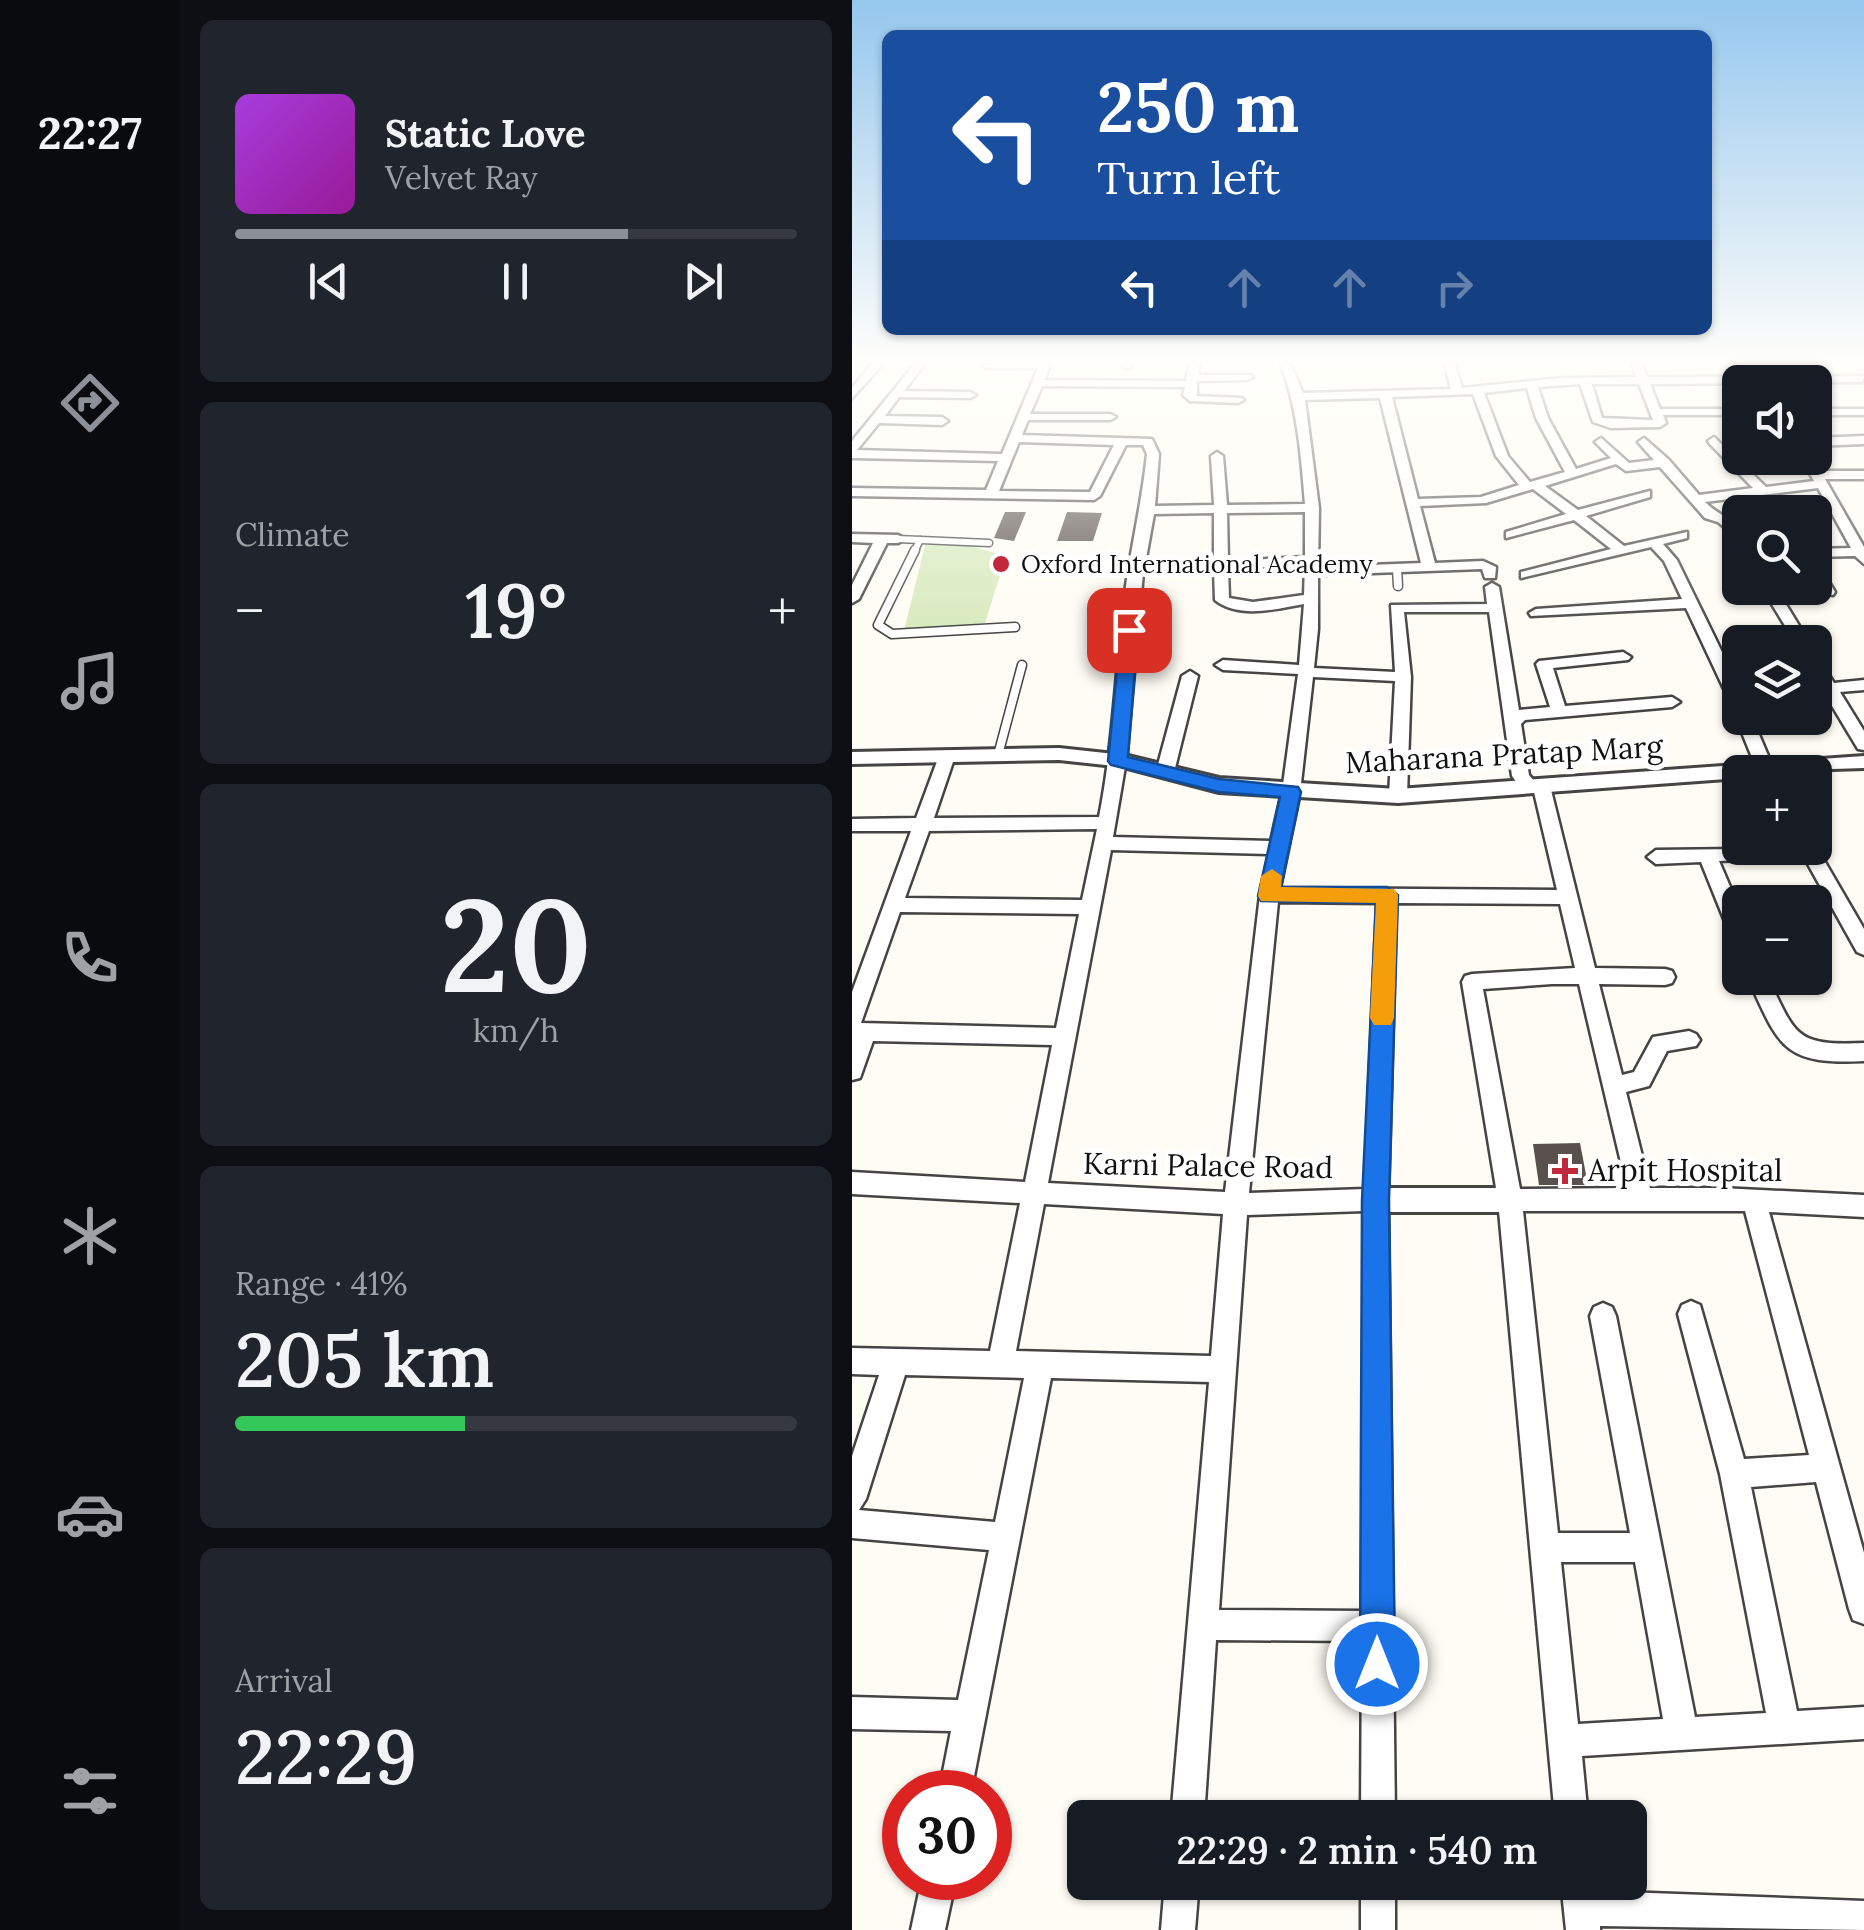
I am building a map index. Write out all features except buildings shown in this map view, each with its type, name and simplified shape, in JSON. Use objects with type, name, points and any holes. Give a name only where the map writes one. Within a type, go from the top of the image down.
[{"type":"street","points":[[932,455],[1008,458]]},
{"type":"street","points":[[991,494],[1009,455]]},
{"type":"street","points":[[852,492],[1094,496],[1114,455]]},
{"type":"street","points":[[1000,1364],[1118,761],[1151,455]]},
{"type":"street","points":[[1189,1800],[1236,1204],[1269,896],[1276,848],[1291,792],[1311,629],[1312,508],[1306,455]]},
{"type":"street","points":[[1401,455],[1429,567]]},
{"type":"street","points":[[1504,455],[1513,477],[1579,516],[1620,549]]},
{"type":"street","points":[[1562,455],[1572,474]]},
{"type":"street","points":[[1611,455],[1626,467],[1665,464]]},
{"type":"street","points":[[1656,455],[1710,515],[1722,520]]},
{"type":"street","points":[[1727,455],[1763,492]]},
{"type":"street","points":[[1218,456],[1224,508],[1219,565],[1222,600],[1229,605],[1309,599]]},
{"type":"street","points":[[1412,503],[1481,500],[1616,461]]},
{"type":"street","points":[[1817,475],[1845,515],[1861,556],[1832,554]]},
{"type":"street","points":[[1694,499],[1864,475]]},
{"type":"street","points":[[1510,535],[1645,494]]},
{"type":"street","points":[[1148,510],[1312,508]]},
{"type":"street","points":[[1526,575],[1682,535]]},
{"type":"street","points":[[852,538],[890,539]]},
{"type":"street","points":[[852,599],[890,539]]},
{"type":"street","points":[[1654,542],[1670,560],[1722,670]]},
{"type":"street","points":[[1137,569],[1219,565],[1489,567],[1521,776],[1535,787],[1568,897],[1641,1199]]},
{"type":"street","points":[[1398,796],[1403,677],[1397,596],[1495,608]]},
{"type":"street","points":[[1536,612],[1688,603]]},
{"type":"street","points":[[1560,711],[1544,664],[1623,657]]},
{"type":"street","points":[[1223,665],[1403,677]]},
{"type":"street","points":[[1165,772],[1190,676]]},
{"type":"street","points":[[1832,688],[1864,685]]},
{"type":"street","points":[[1832,691],[1864,745]]},
{"type":"street","points":[[1513,724],[1520,715],[1672,702]]},
{"type":"street","name":"Maharana Pratap Marg","points":[[852,758],[1059,754],[1118,761],[1219,785],[1398,796],[1722,774]]},
{"type":"street","points":[[852,1071],[856,1028],[894,905],[948,756]]},
{"type":"street","name":"Maharana Pratap Marg","points":[[1832,765],[1864,762]]},
{"type":"street","points":[[852,825],[922,824],[1105,833],[1276,848]]},
{"type":"street","points":[[1656,857],[1722,854]]},
{"type":"street","points":[[1706,855],[1722,892]]},
{"type":"street","points":[[1818,865],[1864,947]]},
{"type":"street","points":[[1378,1800],[1376,1200],[1387,895]]},
{"type":"street","points":[[1269,896],[1568,897]]},
{"type":"street","points":[[894,905],[1091,908]]},
{"type":"street","points":[[1570,1800],[1510,1200],[1472,982],[1666,977]]},
{"type":"street","points":[[1767,995],[1794,1046],[1814,1054],[1864,1052]]},
{"type":"street","points":[[856,1028],[1064,1036]]},
{"type":"street","points":[[1614,1086],[1641,1079],[1660,1044],[1689,1040]]},
{"type":"street","name":"Karni Palace Road","points":[[852,1183],[1236,1204],[1641,1199],[1864,1206]]},
{"type":"street","points":[[1754,1201],[1825,1468],[1853,1533],[1864,1609]]},
{"type":"street","points":[[1691,1314],[1734,1474],[1785,1728]]},
{"type":"street","points":[[1603,1316],[1682,1734]]},
{"type":"street","points":[[852,1361],[1223,1369]]},
{"type":"street","points":[[852,1499],[896,1362]]},
{"type":"street","points":[[959,1770],[1040,1365]]},
{"type":"street","points":[[1734,1474],[1825,1468]]},
{"type":"street","points":[[852,1524],[1006,1537]]},
{"type":"street","points":[[1544,1548],[1648,1547]]},
{"type":"street","points":[[1203,1625],[1377,1626]]},
{"type":"street","points":[[852,1713],[970,1716]]},
{"type":"street","points":[[1564,1741],[1864,1722]]},
{"type":"street","points":[[928,1930],[934,1900]]},
{"type":"street","points":[[1178,1930],[1180,1900]]},
{"type":"street","points":[[1378,1900],[1378,1930]]},
{"type":"street","points":[[1581,1907],[1816,1924],[1864,1918]]},
{"type":"lane","points":[[890,539],[989,542]]},
{"type":"lane","points":[[920,540],[890,595],[878,626],[882,631],[892,634],[1015,627]]},
{"type":"lane","points":[[1397,569],[1397,596]]},
{"type":"lane","points":[[998,755],[1022,666]]},
{"type":"green space","points":[[925,545],[971,546],[1006,556],[985,623],[904,631]]},
{"type":"slow traffic","points":[[1272,876],[1269,896],[1387,895],[1382,1018]]},
{"type":"place","name":"Oxford International Academy","points":[[1001,564]]},
{"type":"place","name":"Arpit Hospital","points":[[1565,1171]]},
{"type":"route","points":[[1129,630],[1118,761],[1219,785],[1291,792],[1276,848],[1269,896],[1387,895],[1376,1200],[1377,1664]]}]
